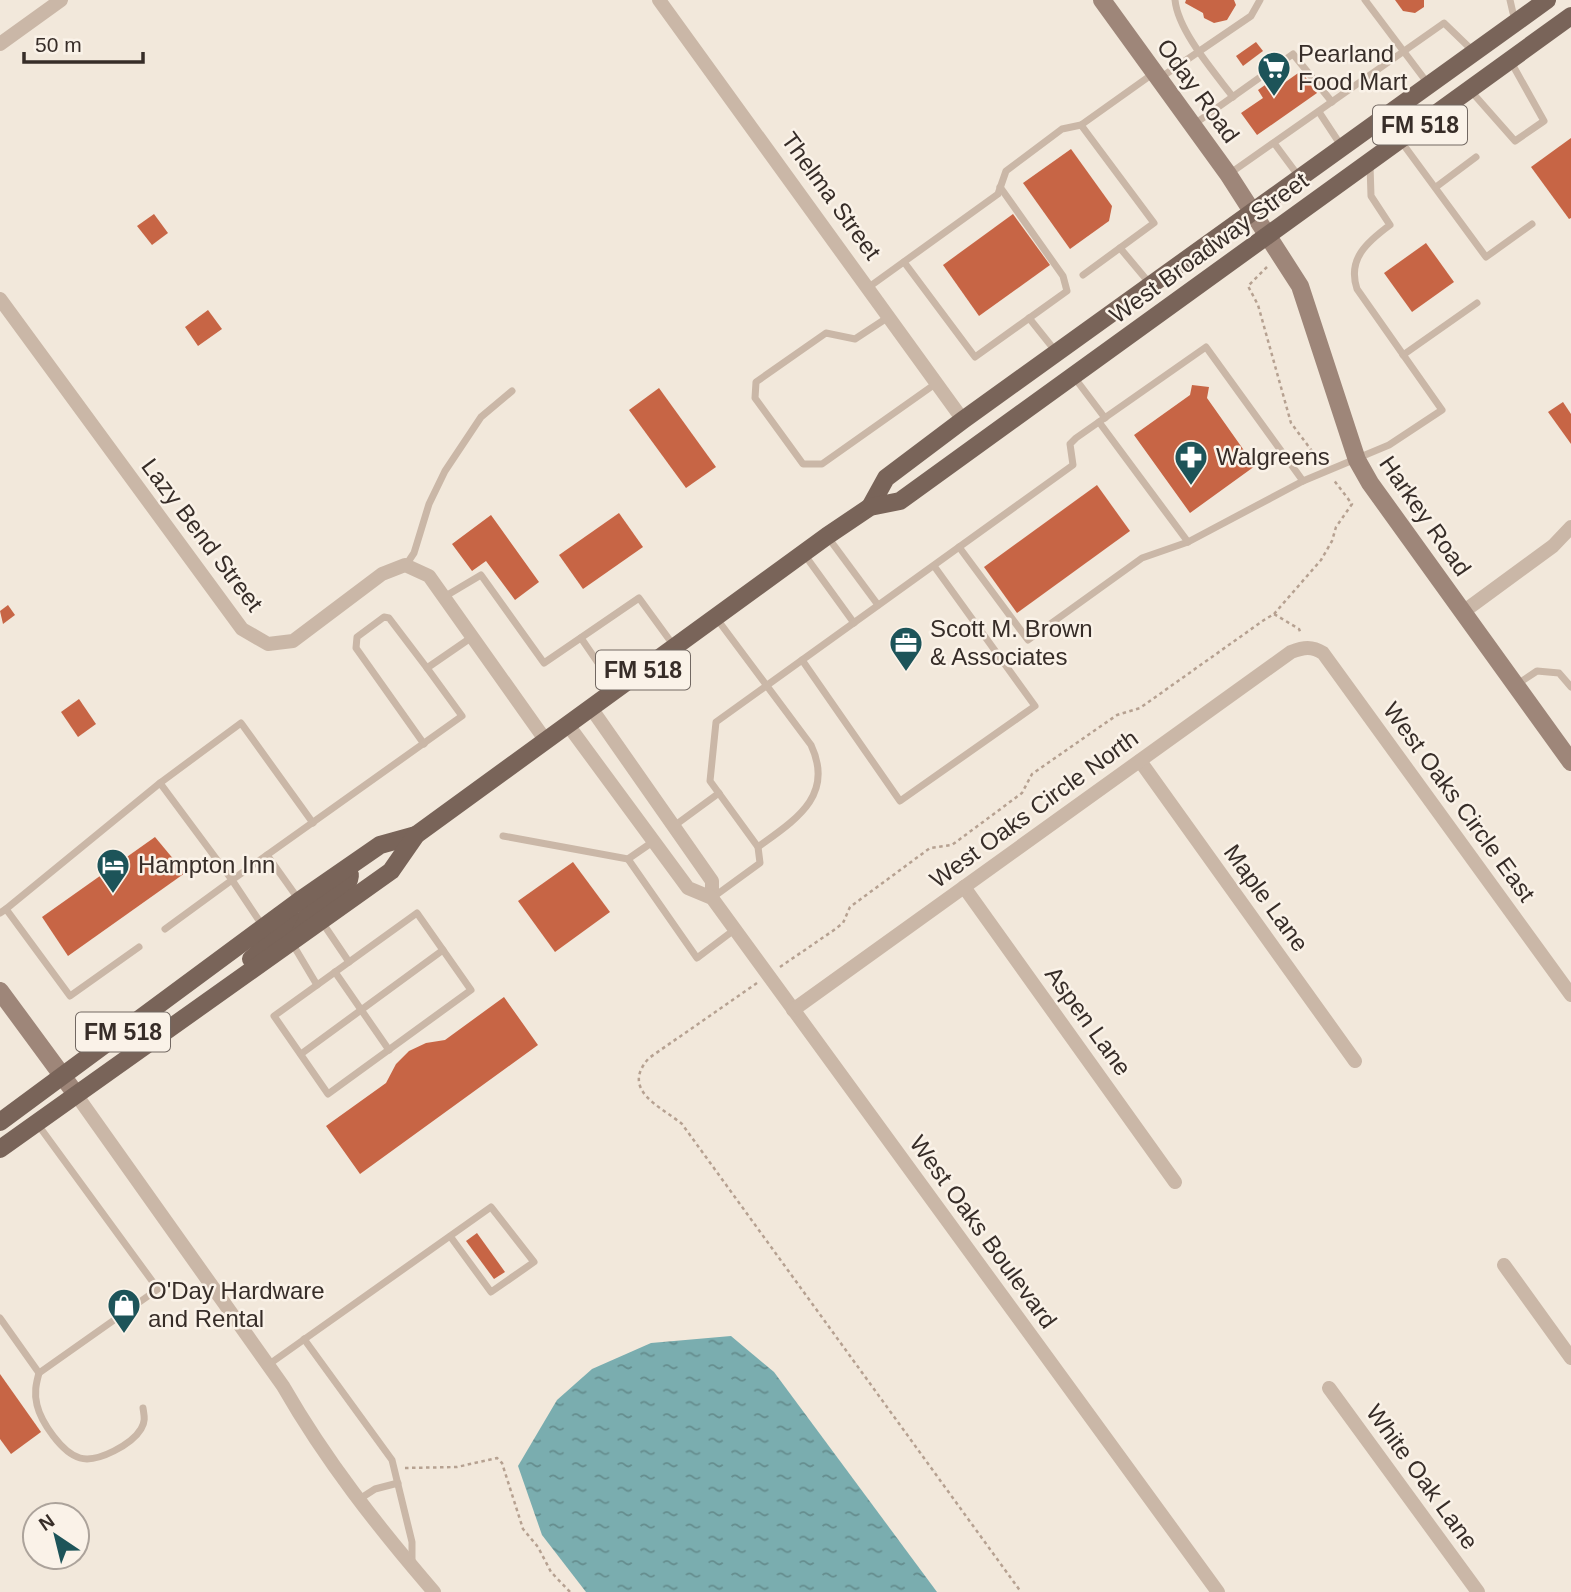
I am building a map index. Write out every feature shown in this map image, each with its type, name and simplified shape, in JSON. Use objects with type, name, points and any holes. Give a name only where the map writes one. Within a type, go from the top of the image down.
[{"type":"main road","name":"West Broadway Street","points":[[870,507],[886,478],[963,420],[1547,0]]},
{"type":"main road","name":"West Broadway Street","points":[[0,1149],[75,1093],[391,871],[416,835],[827,536],[870,507],[900,501],[1571,16]]},
{"type":"main road","name":"West Broadway Street","points":[[0,1122],[299,901],[380,845],[416,835]]},
{"type":"main road","points":[[291,942],[306,917],[349,880],[352,865]]},
{"type":"main road","points":[[239,980],[251,959],[277,936],[299,901]]},
{"type":"street","points":[[0,44],[61,0]]},
{"type":"street","name":"Thelma Street","points":[[659,0],[963,420]]},
{"type":"street","name":"Oday Road","points":[[1102,0],[1269,235]]},
{"type":"street","name":"Harkey Road","points":[[1269,235],[1300,286],[1357,460],[1515,685],[1569,754]]},
{"type":"street","name":"Lazy Bend Street","points":[[0,299],[242,629],[268,645],[293,641],[383,574],[405,565]]},
{"type":"street","points":[[1463,612],[1553,546],[1571,527]]},
{"type":"street","points":[[405,565],[429,576],[546,741]]},
{"type":"street","name":"West Oaks Circle North","points":[[793,1010],[1291,652],[1303,647]]},
{"type":"street","name":"West Oaks Circle East","points":[[1303,647],[1315,648],[1323,653],[1571,995]]},
{"type":"street","name":"West Oaks Boulevard","points":[[591,708],[712,881],[712,898]]},
{"type":"street","name":"West Oaks Boulevard","points":[[568,725],[688,888],[712,898],[1218,1592]]},
{"type":"street","name":"Maple Lane","points":[[1140,761],[1355,1061]]},
{"type":"street","points":[[654,841],[674,826]]},
{"type":"street","name":"Aspen Lane","points":[[964,887],[1175,1182]]},
{"type":"street","points":[[0,991],[268,1365],[310,1432],[358,1500],[434,1592]]},
{"type":"street","points":[[1504,1265],[1571,1358]]},
{"type":"street","name":"White Oak Lane","points":[[1329,1388],[1478,1592]]},
{"type":"lane","points":[[1175,0],[1179,15],[1199,51],[1233,97]]},
{"type":"lane","points":[[869,287],[998,194],[1006,171],[1062,129],[1081,125],[1199,51],[1251,16],[1260,0]]},
{"type":"lane","points":[[1365,0],[1401,52],[1429,85]]},
{"type":"lane","points":[[1510,0],[1513,13],[1522,19]]},
{"type":"lane","points":[[1228,174],[1444,23],[1474,52]]},
{"type":"lane","points":[[1193,126],[1293,54],[1332,102]]},
{"type":"lane","points":[[1469,90],[1515,141],[1544,121],[1510,60]]},
{"type":"lane","points":[[1319,112],[1343,148]]},
{"type":"lane","points":[[1081,125],[1154,223],[1083,275]]},
{"type":"lane","points":[[1400,140],[1486,257],[1532,225]]},
{"type":"lane","points":[[1274,143],[1300,178]]},
{"type":"lane","points":[[1436,187],[1476,157]]},
{"type":"lane","points":[[959,547],[1028,640],[1142,558],[1188,542],[1303,481],[1389,445],[1441,410],[1357,289],[1354,279],[1360,251],[1390,225],[1371,197],[1370,161]]},
{"type":"lane","points":[[905,262],[975,357],[1067,291],[1063,276],[1000,187]]},
{"type":"lane","points":[[1120,248],[1152,286]]},
{"type":"lane","points":[[1403,355],[1476,303]]},
{"type":"lane","points":[[890,316],[855,339],[826,333],[756,382],[755,398],[803,464],[822,464],[938,382]]},
{"type":"lane","points":[[1029,318],[1058,354]]},
{"type":"lane","points":[[712,898],[760,863],[758,847],[710,781],[716,722],[1073,465],[1070,444],[1102,420],[1206,347],[1303,481]]},
{"type":"lane","points":[[1073,376],[1188,542]]},
{"type":"lane","points":[[405,565],[414,553],[429,504],[445,471],[481,417],[512,391]]},
{"type":"lane","points":[[827,536],[878,605]]},
{"type":"lane","points":[[803,554],[854,623]]},
{"type":"lane","points":[[802,660],[900,801],[1035,706],[934,566]]},
{"type":"lane","points":[[444,597],[481,575],[544,663],[639,598],[674,647]]},
{"type":"lane","points":[[165,929],[232,880],[424,744],[462,716],[389,618],[384,617],[357,637],[356,648],[424,744]]},
{"type":"lane","points":[[716,617],[810,745],[817,759],[817,785],[807,807],[796,819],[758,847]]},
{"type":"lane","points":[[427,668],[472,636]]},
{"type":"lane","points":[[581,638],[617,690]]},
{"type":"lane","points":[[1515,685],[1537,671],[1559,673],[1571,687]]},
{"type":"lane","points":[[139,947],[70,996],[3,911],[160,783],[241,723],[313,823]]},
{"type":"lane","points":[[160,783],[264,928]]},
{"type":"lane","points":[[674,826],[719,793]]},
{"type":"lane","points":[[503,836],[628,859],[697,958],[734,930]]},
{"type":"lane","points":[[628,859],[654,841]]},
{"type":"lane","points":[[267,855],[299,901]]},
{"type":"lane","points":[[417,913],[443,950],[471,990],[328,1094],[274,1016],[417,913]]},
{"type":"lane","points":[[321,921],[349,962]]},
{"type":"lane","points":[[291,942],[317,985]]},
{"type":"lane","points":[[301,1054],[443,950]]},
{"type":"lane","points":[[335,972],[388,1050]]},
{"type":"lane","points":[[36,1122],[158,1289],[39,1373],[35,1388],[40,1416],[64,1448],[78,1458],[92,1460],[121,1446],[141,1430],[145,1418],[143,1408]]},
{"type":"lane","points":[[268,1365],[304,1339],[491,1207],[534,1262],[491,1293],[450,1236]]},
{"type":"lane","points":[[0,1318],[39,1373]]},
{"type":"lane","points":[[304,1339],[391,1460],[412,1542],[412,1567]]},
{"type":"lane","points":[[358,1500],[375,1489],[398,1483]]},
{"type":"path","points":[[1021,1592],[682,1124],[658,1108],[640,1087],[637,1079],[640,1069],[649,1058],[834,930],[843,923],[850,907],[930,848],[952,845],[1022,793],[1032,774],[1117,715],[1140,708],[1274,614],[1321,560],[1332,541],[1336,527],[1352,504],[1291,423],[1258,305],[1248,286],[1282,254]]},
{"type":"path","points":[[1274,614],[1299,629],[1303,647]]},
{"type":"path","points":[[394,1469],[457,1467],[497,1458],[502,1463],[523,1529],[538,1547],[551,1572],[570,1592]]},
{"type":"water","points":[[731,1336],[774,1372],[937,1592],[586,1592],[542,1535],[518,1466],[557,1400],[592,1369],[651,1343]]},
{"type":"building","points":[[1186,0],[1234,0],[1236,5],[1227,20],[1214,23],[1185,3]]},
{"type":"building","points":[[1395,0],[1424,0],[1424,7],[1415,13],[1403,11]]},
{"type":"building","points":[[1256,42],[1263,51],[1243,66],[1236,56]]},
{"type":"building","points":[[1301,71],[1317,93],[1257,135],[1241,113],[1263,98],[1258,90],[1272,80],[1277,88]]},
{"type":"building","points":[[1571,138],[1571,218],[1569,219],[1531,167]]},
{"type":"building","points":[[1071,149],[1112,206],[1109,221],[1070,249],[1023,183]]},
{"type":"building","points":[[154,214],[168,233],[152,245],[137,226]]},
{"type":"building","points":[[1013,214],[1050,265],[979,316],[943,265]]},
{"type":"building","points":[[1426,243],[1454,282],[1412,312],[1384,273]]},
{"type":"building","points":[[208,310],[222,329],[198,346],[185,327]]},
{"type":"building","name":"Walgreens","points":[[1192,385],[1209,387],[1207,398],[1255,466],[1190,513],[1134,435],[1190,395]]},
{"type":"building","points":[[659,388],[716,467],[686,488],[629,410]]},
{"type":"building","points":[[1563,402],[1571,414],[1571,444],[1548,412]]},
{"type":"building","points":[[1097,485],[1130,531],[1017,613],[984,567]]},
{"type":"building","points":[[619,513],[643,547],[583,589],[559,555]]},
{"type":"building","points":[[491,515],[539,582],[515,600],[486,561],[472,571],[452,544]]},
{"type":"building","points":[[8,605],[15,615],[3,624],[0,611]]},
{"type":"building","points":[[79,699],[96,724],[78,737],[61,712]]},
{"type":"building","name":"Hampton Inn","points":[[155,837],[185,873],[68,956],[42,917]]},
{"type":"building","points":[[573,862],[610,912],[555,952],[518,901]]},
{"type":"building","points":[[504,997],[538,1045],[360,1174],[326,1126],[386,1083],[396,1064],[409,1051],[426,1043],[445,1040]]},
{"type":"building","points":[[477,1233],[505,1272],[494,1279],[466,1241]]},
{"type":"building","points":[[0,1374],[41,1432],[11,1454],[0,1439]]},
{"type":"place","name":"Pearland Food Mart","points":[[1274,98]]},
{"type":"place","name":"Walgreens","points":[[1191,487]]},
{"type":"place","name":"Scott M. Brown & Associates","points":[[906,673]]},
{"type":"place","name":"Hampton Inn","points":[[113,895]]},
{"type":"place","name":"O'Day Hardware and Rental","points":[[124,1335]]}]
